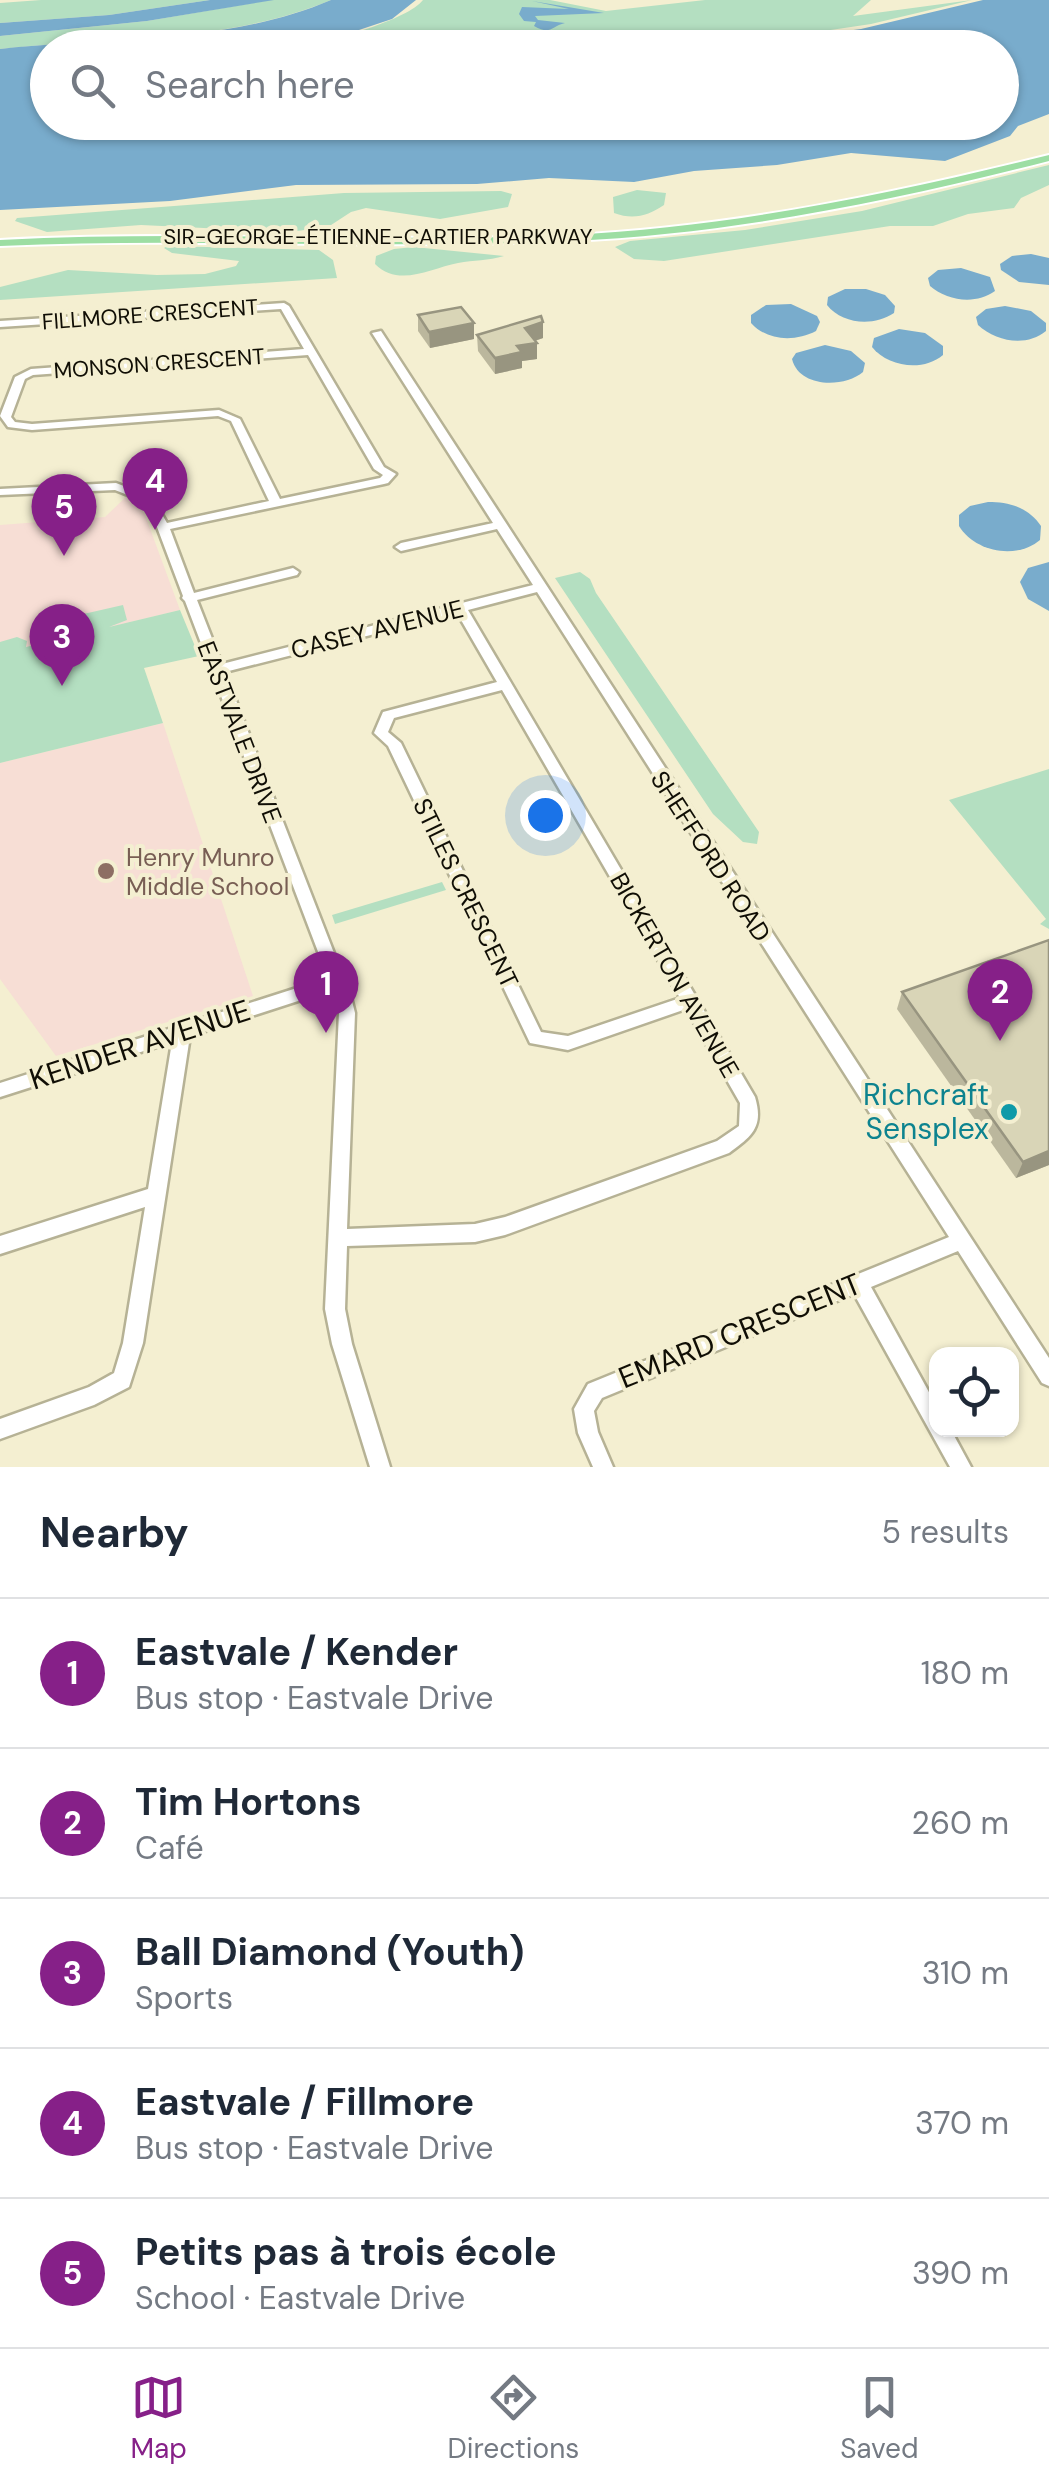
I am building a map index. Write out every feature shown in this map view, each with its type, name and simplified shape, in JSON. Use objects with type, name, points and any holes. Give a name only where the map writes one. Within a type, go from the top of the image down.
[{"type":"main road","name":"SIR-GEORGE-ÉTIENNE-CARTIER PARKWAY","points":[[0,243],[234,236],[488,240],[648,232],[837,209],[1049,158]]},
{"type":"street","name":"FILLMORE CRESCENT","points":[[0,324],[284,306],[380,470],[390,474],[384,481],[163,527]]},
{"type":"street","name":"SHEFFORD ROAD","points":[[376,333],[1049,1376]]},
{"type":"street","name":"MONSON CRESCENT","points":[[276,503],[234,419],[218,413],[32,427],[12,426],[6,416],[20,376],[32,372],[311,352]]},
{"type":"street","name":"EASTVALE DRIVE","points":[[0,492],[116,486],[148,499],[163,527],[347,1013],[344,1154],[336,1238],[338,1327],[380,1467]]},
{"type":"street","points":[[401,547],[498,525]]},
{"type":"street","points":[[188,598],[293,572]]},
{"type":"street","name":"CASEY AVENUE","points":[[216,670],[538,588]]},
{"type":"street","name":"BICKERTON AVENUE","points":[[336,1238],[475,1233],[505,1226],[722,1148],[747,1130],[750,1102],[460,607]]},
{"type":"street","name":"STILES CRESCENT","points":[[505,685],[388,715],[382,733],[394,743],[536,1038],[568,1043],[690,1002]]},
{"type":"street","name":"KENDER AVENUE","points":[[0,1090],[337,982]]},
{"type":"street","points":[[0,1429],[94,1395],[122,1380],[133,1343],[182,1032]]},
{"type":"street","points":[[0,1245],[156,1195]]},
{"type":"street","name":"EMARD CRESCENT","points":[[603,1467],[588,1432],[584,1409],[596,1390],[961,1241]]},
{"type":"street","points":[[858,1283],[929,1411]]},
{"type":"street","points":[[944,1437],[960,1467]]},
{"type":"shaded area","points":[[127,496],[138,503],[145,515],[180,610],[0,654],[0,525],[105,517]]},
{"type":"shaded area","name":"Henry Munro Middle School","points":[[163,723],[253,996],[56,1056],[0,979],[0,763]]},
{"type":"green space","points":[[210,0],[109,15],[0,23],[0,3]]},
{"type":"green space","points":[[270,0],[331,0],[292,14],[216,30],[59,30],[147,21]]},
{"type":"green space","points":[[423,0],[550,0],[606,11],[705,0],[871,0],[853,16],[972,0],[831,30],[364,30]]},
{"type":"green space","points":[[30,33],[30,47],[0,49],[0,36]]},
{"type":"green space","points":[[1049,165],[1049,185],[1021,198],[1014,208],[968,214],[933,226],[890,226],[664,261],[634,259],[615,247],[630,241],[745,230],[862,211]]},
{"type":"green space","points":[[637,190],[666,193],[664,205],[640,216],[614,213],[613,197]]},
{"type":"green space","points":[[344,193],[512,194],[508,207],[440,219],[366,208],[351,212],[328,227],[289,232],[141,225],[47,232],[15,221]]},
{"type":"green space","points":[[414,247],[504,256],[405,276],[384,271],[375,264],[376,256]]},
{"type":"green space","points":[[164,248],[319,250],[333,260],[337,278],[0,300],[0,287],[68,270],[205,274],[236,266],[239,261],[172,253]]},
{"type":"green space","points":[[580,572],[590,579],[759,832],[757,844],[743,842],[713,814],[555,578]]},
{"type":"green space","points":[[123,605],[127,620],[109,627],[180,610],[199,656],[144,668],[163,723],[0,763],[0,642],[17,637],[27,641],[26,647],[93,631],[71,633],[66,618]]},
{"type":"green space","points":[[1049,769],[1049,929],[1040,924],[1046,919],[949,800]]},
{"type":"green space","points":[[442,882],[446,890],[335,924],[332,915]]},
{"type":"water","points":[[210,0],[274,0],[147,21],[0,36],[0,23],[109,15]]},
{"type":"water","points":[[331,0],[416,0],[392,19],[359,30],[222,30],[292,14]]},
{"type":"water","points":[[983,0],[1049,0],[1049,114],[1019,126],[1019,30],[854,30]]},
{"type":"water","points":[[532,1],[604,13],[535,16],[538,20],[565,23],[544,30],[534,26],[536,22],[524,21],[519,14],[522,7],[569,9]]},
{"type":"water","points":[[30,47],[30,140],[1000,140],[945,161],[851,153],[634,182],[549,178],[477,184],[296,185],[170,201],[0,210],[0,49]]},
{"type":"water","points":[[1031,254],[1049,258],[1049,285],[1019,282],[1001,270],[1000,264],[1012,256]]},
{"type":"water","points":[[961,268],[990,277],[995,291],[979,298],[962,299],[930,286],[928,278],[938,270]]},
{"type":"water","points":[[845,289],[866,289],[885,295],[895,306],[894,313],[868,322],[849,320],[827,305],[828,297]]},
{"type":"water","points":[[791,304],[817,316],[820,322],[816,331],[782,338],[751,323],[751,315],[766,305]]},
{"type":"water","points":[[1005,306],[1031,311],[1046,323],[1046,331],[1021,341],[994,335],[978,325],[976,317],[986,309]]},
{"type":"water","points":[[899,329],[925,333],[943,346],[943,355],[926,364],[906,365],[887,359],[872,347],[874,338]]},
{"type":"water","points":[[825,345],[851,351],[865,363],[863,372],[834,383],[803,376],[792,359],[796,353]]},
{"type":"water","points":[[988,502],[1011,505],[1030,514],[1041,526],[1040,540],[1008,551],[975,542],[959,526],[959,515],[970,506]]},
{"type":"water","points":[[1049,562],[1049,611],[1028,599],[1020,582],[1028,568]]},
{"type":"building","points":[[461,307],[474,323],[429,332],[418,315]]},
{"type":"building","points":[[541,316],[543,322],[525,328],[537,343],[517,346],[522,352],[495,358],[477,335]]},
{"type":"building","name":"Richcraft Sensplex","points":[[1049,940],[1049,1151],[1023,1162],[902,992]]},
{"type":"place","name":"Eastvale / Fillmore","points":[[155,530]]},
{"type":"place","name":"Petits pas à trois école","points":[[64,556]]},
{"type":"place","name":"Ball Diamond (Youth)","points":[[62,686]]},
{"type":"place","name":"Henry Munro Middle School","points":[[106,871]]},
{"type":"place","name":"Eastvale / Kender","points":[[326,1033]]},
{"type":"place","name":"Tim Hortons","points":[[1000,1041]]},
{"type":"place","name":"Richcraft Sensplex","points":[[1009,1112]]}]
